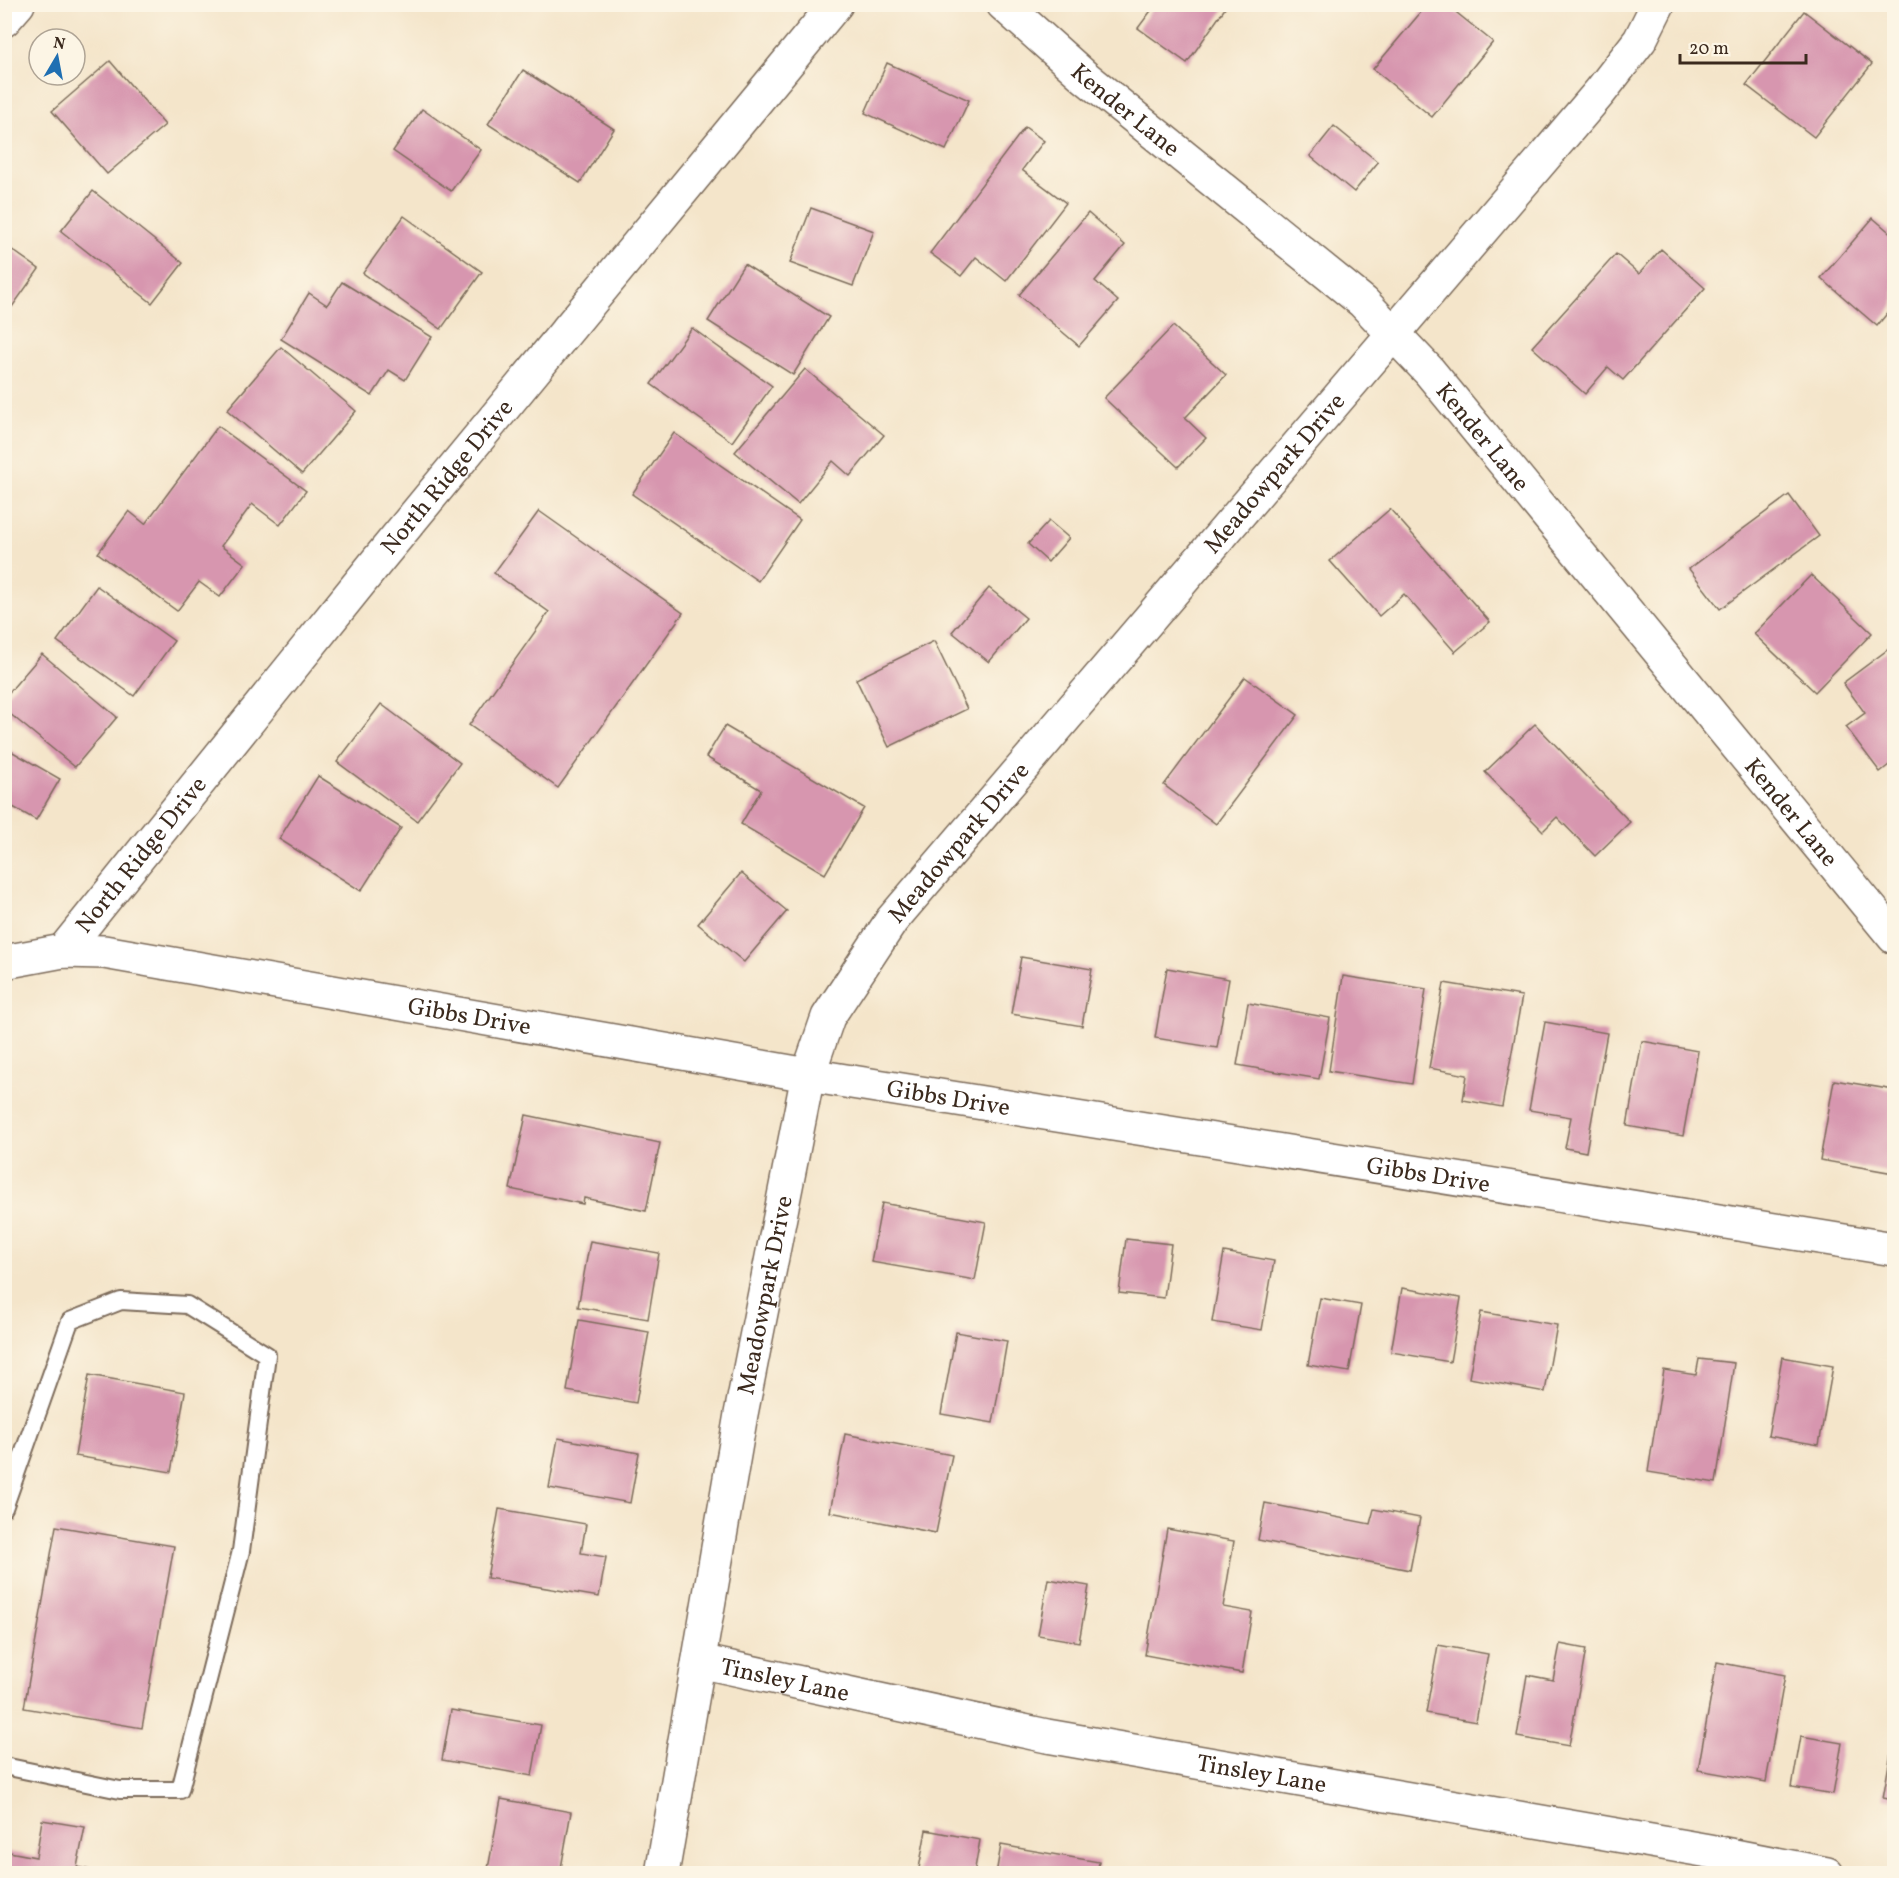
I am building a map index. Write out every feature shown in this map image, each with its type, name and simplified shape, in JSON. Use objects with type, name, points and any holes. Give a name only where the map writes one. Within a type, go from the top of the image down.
[{"type":"street","points":[[4,20],[18,4]]},
{"type":"street","name":"North Ridge Drive","points":[[63,951],[378,560],[836,4]]},
{"type":"street","name":"Kender Lane","points":[[1003,4],[1085,77],[1363,302],[1394,334],[1429,371],[1894,937]]},
{"type":"street","name":"Meadowpark Drive","points":[[662,1874],[741,1414],[808,1075],[828,1017],[892,920],[1600,92],[1640,40],[1658,4]]},
{"type":"street","name":"Gibbs Drive","points":[[4,963],[63,951],[104,952],[808,1075],[1894,1249]]},
{"type":"street","name":"Tinsley Lane","points":[[699,1661],[1047,1736],[1709,1851],[1827,1874]]},
{"type":"lane","points":[[4,1508],[70,1321],[121,1301],[188,1305],[267,1355],[242,1551],[180,1790],[120,1790],[4,1766]]},
{"type":"building","points":[[1156,4],[1228,4],[1187,63],[1138,28]]},
{"type":"building","points":[[1427,5],[1447,5],[1493,42],[1432,117],[1373,69]]},
{"type":"building","points":[[1804,11],[1872,64],[1814,137],[1746,85]]},
{"type":"building","points":[[110,61],[165,125],[107,174],[52,111],[80,87],[87,87],[87,81]]},
{"type":"building","points":[[887,63],[969,100],[946,150],[865,113]]},
{"type":"building","points":[[523,70],[614,129],[580,183],[488,124]]},
{"type":"building","points":[[422,109],[481,150],[451,191],[393,151]]},
{"type":"building","points":[[1334,126],[1378,162],[1354,192],[1310,156]]},
{"type":"building","points":[[1025,127],[1044,141],[1022,170],[1066,203],[1006,281],[976,257],[961,276],[930,253]]},
{"type":"building","points":[[93,191],[183,263],[152,303],[61,231]]},
{"type":"building","points":[[811,208],[874,231],[853,286],[790,263]]},
{"type":"building","points":[[1088,213],[1125,245],[1095,281],[1118,301],[1079,346],[1019,295]]},
{"type":"building","points":[[404,216],[482,272],[441,329],[363,273]]},
{"type":"building","points":[[1873,218],[1894,236],[1894,305],[1877,326],[1821,278]]},
{"type":"building","points":[[4,244],[39,269],[12,307],[4,301]]},
{"type":"building","points":[[1661,249],[1705,288],[1623,380],[1608,367],[1585,394],[1532,347],[1616,254],[1639,274]]},
{"type":"building","points":[[744,264],[829,317],[793,375],[708,321]]},
{"type":"building","points":[[342,282],[432,337],[405,380],[389,370],[372,396],[281,339],[309,293],[327,305]]},
{"type":"building","points":[[1173,326],[1226,375],[1185,418],[1206,438],[1178,467],[1104,398]]},
{"type":"building","points":[[692,328],[772,386],[732,442],[651,384]]},
{"type":"building","points":[[281,347],[356,411],[302,474],[227,410]]},
{"type":"building","points":[[805,369],[884,435],[850,476],[833,461],[798,504],[735,452]]},
{"type":"building","points":[[218,426],[306,491],[280,525],[252,504],[221,546],[245,564],[220,597],[199,582],[177,611],[98,553],[129,511],[145,524]]},
{"type":"building","points":[[674,433],[800,520],[758,581],[632,494]]},
{"type":"building","points":[[1789,495],[1819,536],[1720,609],[1689,569]]},
{"type":"building","points":[[1390,509],[1490,622],[1455,652],[1404,594],[1379,616],[1330,561]]},
{"type":"building","points":[[539,511],[683,613],[558,788],[469,725],[549,612],[494,573]]},
{"type":"building","points":[[1049,521],[1069,538],[1048,562],[1028,544]]},
{"type":"building","points":[[1811,575],[1872,633],[1815,692],[1754,634]]},
{"type":"building","points":[[97,586],[174,641],[134,696],[57,641]]},
{"type":"building","points":[[989,588],[1026,618],[989,662],[952,632]]},
{"type":"building","points":[[934,641],[967,709],[889,747],[856,679]]},
{"type":"building","points":[[1894,645],[1894,761],[1880,772],[1846,727],[1865,713],[1843,683]]},
{"type":"building","points":[[42,654],[117,717],[75,767],[4,709],[4,698]]},
{"type":"building","points":[[1245,677],[1298,715],[1216,824],[1164,785]]},
{"type":"building","points":[[381,704],[460,763],[417,821],[337,762]]},
{"type":"building","points":[[1535,724],[1630,822],[1595,856],[1557,817],[1543,831],[1485,772]]},
{"type":"building","points":[[725,726],[864,808],[825,874],[741,824],[761,790],[706,757]]},
{"type":"building","points":[[4,747],[60,779],[36,820],[4,802]]},
{"type":"building","points":[[318,776],[401,828],[361,891],[279,839]]},
{"type":"building","points":[[741,873],[787,911],[744,962],[698,924]]},
{"type":"building","points":[[1021,957],[1092,969],[1082,1026],[1011,1014]]},
{"type":"building","points":[[1167,968],[1229,979],[1217,1048],[1155,1038]]},
{"type":"building","points":[[1343,976],[1426,989],[1412,1084],[1329,1071]]},
{"type":"building","points":[[1444,983],[1522,996],[1502,1107],[1463,1100],[1467,1075],[1429,1068]]},
{"type":"building","points":[[1248,1003],[1330,1018],[1319,1079],[1237,1065]]},
{"type":"building","points":[[1545,1022],[1607,1033],[1586,1152],[1565,1148],[1571,1117],[1529,1110]]},
{"type":"building","points":[[1642,1041],[1698,1051],[1683,1136],[1627,1126]]},
{"type":"building","points":[[1834,1080],[1894,1090],[1894,1173],[1820,1160]]},
{"type":"building","points":[[526,1115],[660,1143],[646,1211],[584,1198],[583,1204],[510,1189]]},
{"type":"building","points":[[882,1203],[986,1222],[975,1280],[871,1262]]},
{"type":"building","points":[[1126,1239],[1171,1244],[1164,1298],[1119,1293]]},
{"type":"building","points":[[590,1241],[659,1253],[648,1319],[578,1307]]},
{"type":"building","points":[[1224,1252],[1274,1261],[1262,1330],[1212,1322]]},
{"type":"building","points":[[1402,1288],[1461,1298],[1450,1362],[1391,1352]]},
{"type":"building","points":[[1320,1298],[1361,1305],[1349,1372],[1308,1365]]},
{"type":"building","points":[[1481,1312],[1557,1325],[1545,1392],[1469,1378]]},
{"type":"building","points":[[579,1320],[649,1332],[636,1403],[567,1391]]},
{"type":"building","points":[[956,1332],[1007,1341],[993,1423],[941,1414]]},
{"type":"building","points":[[1782,1357],[1833,1366],[1819,1445],[1768,1436]]},
{"type":"building","points":[[1699,1359],[1734,1363],[1716,1483],[1648,1472],[1664,1370],[1696,1375]]},
{"type":"building","points":[[89,1375],[185,1392],[171,1472],[75,1456]]},
{"type":"building","points":[[845,1434],[952,1455],[936,1533],[830,1512]]},
{"type":"building","points":[[558,1438],[639,1453],[630,1503],[549,1488]]},
{"type":"building","points":[[1265,1503],[1370,1524],[1374,1509],[1420,1518],[1410,1570],[1258,1540]]},
{"type":"building","points":[[499,1509],[586,1524],[581,1553],[606,1557],[599,1597],[487,1578]]},
{"type":"building","points":[[56,1526],[174,1546],[142,1728],[24,1708]]},
{"type":"building","points":[[1167,1529],[1234,1541],[1223,1607],[1252,1612],[1242,1673],[1145,1655]]},
{"type":"building","points":[[1048,1579],[1089,1586],[1079,1642],[1038,1635]]},
{"type":"building","points":[[1560,1644],[1586,1649],[1569,1746],[1517,1737],[1527,1675],[1553,1680]]},
{"type":"building","points":[[1438,1645],[1488,1654],[1476,1722],[1426,1713]]},
{"type":"building","points":[[1717,1662],[1785,1675],[1766,1782],[1698,1770]]},
{"type":"building","points":[[451,1710],[541,1725],[532,1776],[442,1760]]},
{"type":"building","points":[[1801,1736],[1842,1743],[1833,1794],[1792,1787]]},
{"type":"building","points":[[1894,1741],[1894,1800],[1883,1798]]},
{"type":"building","points":[[501,1799],[571,1812],[560,1874],[487,1874]]},
{"type":"building","points":[[42,1820],[85,1827],[77,1867],[108,1874],[4,1874],[4,1851],[36,1857]]},
{"type":"building","points":[[926,1830],[980,1840],[974,1874],[918,1874]]},
{"type":"building","points":[[1001,1845],[1099,1862],[1097,1874],[996,1874]]}]
